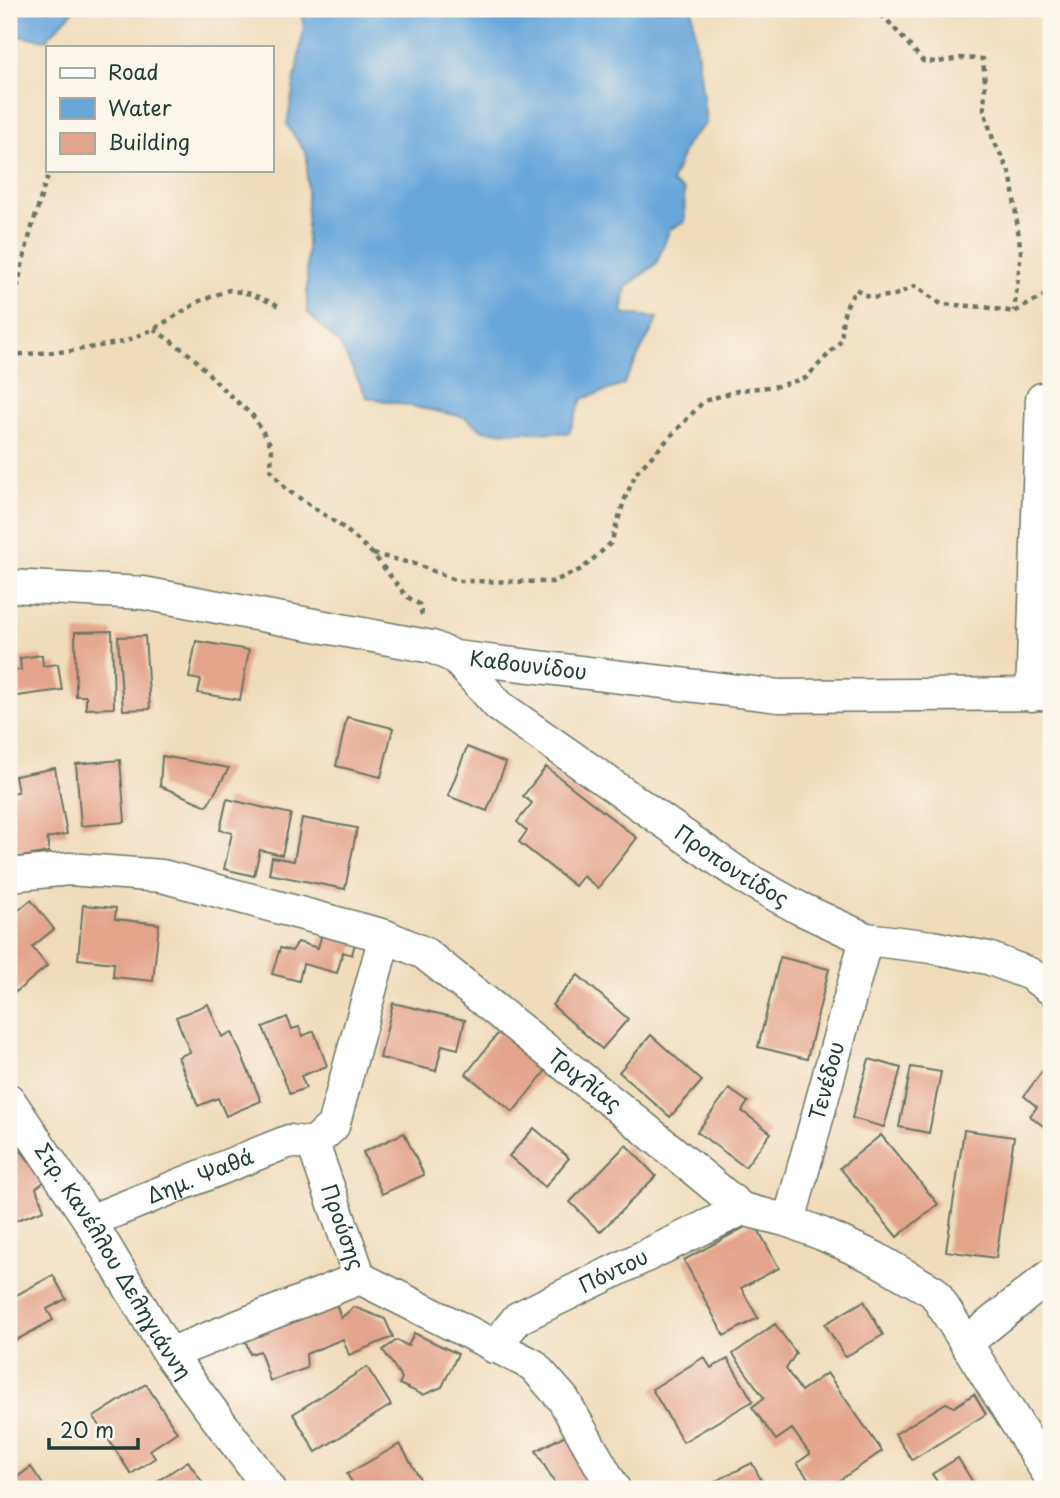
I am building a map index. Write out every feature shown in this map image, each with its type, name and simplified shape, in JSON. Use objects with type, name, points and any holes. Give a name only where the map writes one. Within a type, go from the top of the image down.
[{"type":"street","points":[[1042,399],[1042,695]]},
{"type":"street","name":"Καβουνίδου","points":[[9,586],[143,593],[443,652],[779,696],[1042,695]]},
{"type":"street","name":"Προποντίδος","points":[[443,652],[499,706],[743,877],[799,908],[866,939],[932,947],[988,958],[1030,974],[1051,989]]},
{"type":"street","name":"Τριγλίας","points":[[9,875],[69,869],[162,876],[386,936],[424,953],[742,1209],[789,1221],[873,1257],[934,1292],[1051,1478]]},
{"type":"street","points":[[313,1144],[333,1126],[386,936]]},
{"type":"street","name":"Τενέδου","points":[[789,1221],[866,939]]},
{"type":"street","name":"Στρ. Κανέλλου Δεληγιάννη","points":[[9,1100],[90,1221],[169,1354],[270,1489]]},
{"type":"street","name":"Δημ. Ψαθά","points":[[90,1221],[289,1141],[313,1144]]},
{"type":"street","name":"Προύσης","points":[[313,1144],[360,1278],[533,1365],[563,1399],[614,1489]]},
{"type":"street","name":"Πόντου","points":[[494,1347],[518,1318],[742,1209]]},
{"type":"street","points":[[966,1343],[1051,1275]]},
{"type":"street","points":[[169,1354],[360,1278]]},
{"type":"path","points":[[872,9],[887,20],[923,61],[983,59],[984,110],[993,139],[1011,176],[1021,253],[1014,312]]},
{"type":"path","points":[[9,347],[29,235],[51,172]]},
{"type":"path","points":[[373,554],[415,564],[458,581],[552,582],[582,569],[611,543],[636,473],[704,401],[740,390],[778,386],[806,378],[817,368],[842,340],[841,322],[846,305],[856,289],[871,298],[895,295],[915,286],[941,304],[1014,312],[1051,292]]},
{"type":"path","points":[[9,355],[71,351],[123,342],[154,329],[200,301],[229,290],[251,294],[282,307]]},
{"type":"path","points":[[154,329],[192,357],[253,416],[272,447],[271,470],[286,489],[344,528],[373,554],[406,596],[419,604],[443,652]]},
{"type":"water","points":[[9,9],[75,9],[46,40],[9,35]]},
{"type":"water","points":[[300,9],[692,9],[706,123],[687,143],[671,183],[684,190],[685,222],[670,229],[656,264],[626,287],[622,313],[658,318],[623,385],[582,399],[569,433],[485,431],[464,417],[367,397],[340,345],[307,312],[307,155],[287,125],[304,27]]},
{"type":"building","points":[[112,631],[114,708],[86,709],[86,696],[76,696],[75,632]]},
{"type":"building","points":[[145,636],[150,709],[123,710],[118,637]]},
{"type":"building","points":[[196,641],[249,650],[240,700],[198,693],[201,680],[189,678]]},
{"type":"building","points":[[42,655],[43,666],[58,664],[62,690],[9,697],[9,671],[21,670],[20,658]]},
{"type":"building","points":[[347,717],[393,728],[381,777],[336,766]]},
{"type":"building","points":[[467,747],[506,763],[487,811],[448,796]]},
{"type":"building","points":[[162,756],[229,768],[207,806],[160,786]]},
{"type":"building","points":[[120,760],[125,822],[81,826],[76,764]]},
{"type":"building","points":[[546,767],[637,838],[598,888],[583,876],[575,886],[519,842],[527,831],[517,822],[532,803],[523,796]]},
{"type":"building","points":[[55,768],[67,834],[47,838],[49,852],[11,859],[9,793],[18,792],[15,776]]},
{"type":"building","points":[[227,799],[291,814],[282,855],[260,850],[254,876],[224,869],[232,833],[220,830]]},
{"type":"building","points":[[302,818],[357,828],[345,889],[269,874],[272,857],[294,861]]},
{"type":"building","points":[[31,900],[54,929],[32,947],[47,966],[16,992],[9,983],[9,935],[15,930],[9,918]]},
{"type":"building","points":[[83,905],[116,908],[115,919],[159,924],[153,981],[113,977],[114,963],[78,959]]},
{"type":"building","points":[[323,930],[356,939],[352,955],[343,952],[337,973],[303,964],[299,981],[272,974],[280,948],[292,951],[298,942],[318,948]]},
{"type":"building","points":[[780,957],[829,969],[807,1059],[758,1047]]},
{"type":"building","points":[[578,975],[628,1019],[602,1049],[552,1005]]},
{"type":"building","points":[[393,1003],[465,1020],[458,1049],[442,1045],[436,1071],[380,1058]]},
{"type":"building","points":[[208,1004],[222,1037],[232,1032],[261,1101],[226,1116],[218,1098],[198,1106],[178,1057],[190,1052],[176,1017]]},
{"type":"building","points":[[287,1017],[292,1029],[299,1027],[303,1036],[314,1031],[327,1066],[301,1076],[306,1088],[290,1094],[263,1027]]},
{"type":"building","points":[[500,1031],[547,1069],[513,1112],[466,1074]]},
{"type":"building","points":[[651,1035],[702,1081],[670,1117],[619,1072]]},
{"type":"building","points":[[869,1059],[901,1068],[884,1127],[852,1118]]},
{"type":"building","points":[[1051,1059],[1051,1132],[1030,1116],[1037,1107],[1024,1096]]},
{"type":"building","points":[[911,1067],[941,1072],[929,1133],[899,1127]]},
{"type":"building","points":[[729,1089],[748,1102],[742,1111],[771,1133],[745,1167],[697,1132]]},
{"type":"building","points":[[534,1128],[569,1158],[545,1187],[509,1156]]},
{"type":"building","points":[[964,1130],[1014,1137],[996,1258],[946,1251]]},
{"type":"building","points":[[404,1133],[424,1175],[382,1194],[363,1152]]},
{"type":"building","points":[[881,1135],[938,1204],[897,1237],[840,1168]]},
{"type":"building","points":[[13,1141],[45,1181],[36,1188],[44,1210],[9,1223],[9,1145]]},
{"type":"building","points":[[626,1145],[656,1176],[600,1232],[570,1202]]},
{"type":"building","points":[[754,1222],[779,1268],[741,1288],[758,1318],[724,1336],[684,1260]]},
{"type":"building","points":[[53,1275],[66,1299],[47,1309],[53,1320],[9,1344],[9,1299]]},
{"type":"building","points":[[332,1292],[341,1318],[354,1307],[385,1319],[393,1337],[349,1355],[343,1339],[306,1354],[307,1368],[270,1381],[260,1351],[250,1354],[245,1339]]},
{"type":"building","points":[[864,1301],[883,1335],[845,1357],[825,1324]]},
{"type":"building","points":[[775,1324],[796,1353],[786,1369],[801,1391],[827,1373],[882,1451],[827,1489],[816,1489],[797,1463],[810,1454],[792,1429],[776,1440],[752,1407],[764,1398],[733,1354]]},
{"type":"building","points":[[414,1333],[458,1354],[442,1387],[423,1395],[399,1384],[402,1378],[383,1350],[397,1340],[408,1346]]},
{"type":"building","points":[[704,1357],[711,1368],[728,1359],[753,1401],[683,1442],[652,1389]]},
{"type":"building","points":[[367,1367],[391,1405],[316,1452],[293,1414]]},
{"type":"building","points":[[146,1384],[177,1432],[150,1450],[155,1458],[131,1474],[94,1417]]},
{"type":"building","points":[[974,1394],[986,1414],[912,1460],[895,1434],[946,1403],[954,1407]]},
{"type":"building","points":[[567,1434],[599,1489],[558,1489],[536,1451]]},
{"type":"building","points":[[400,1444],[426,1489],[356,1489],[347,1474]]},
{"type":"building","points":[[958,1458],[977,1489],[935,1489],[940,1486],[932,1474]]},
{"type":"building","points":[[188,1461],[207,1489],[145,1489]]},
{"type":"building","points":[[752,1463],[766,1489],[700,1489]]},
{"type":"building","points":[[31,1467],[46,1489],[9,1489],[9,1483]]}]
